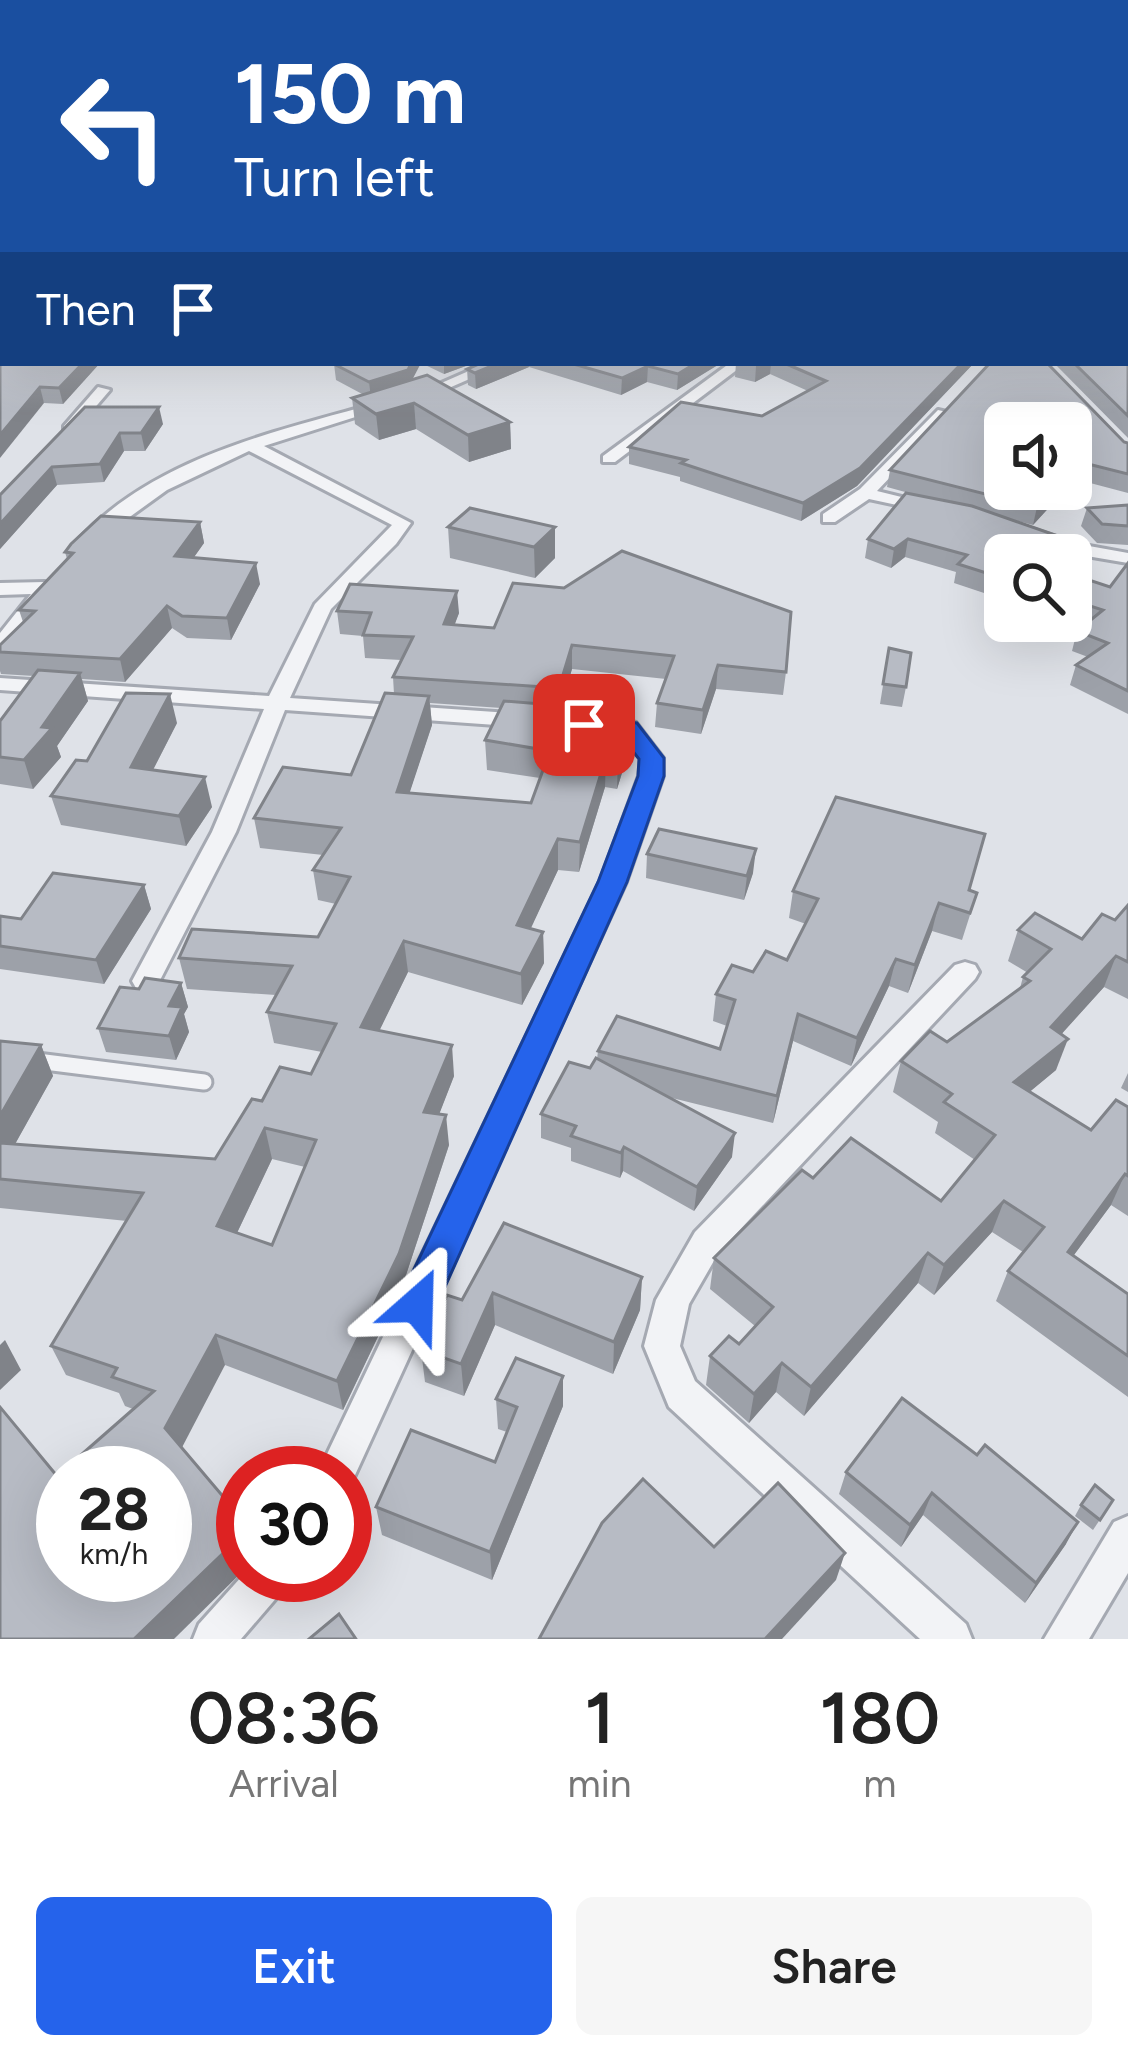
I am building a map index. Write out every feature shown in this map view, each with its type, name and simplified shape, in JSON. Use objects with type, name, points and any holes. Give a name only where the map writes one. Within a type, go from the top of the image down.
[{"type":"street","points":[[77,548],[142,494],[210,457],[446,388],[494,366]]},
{"type":"street","points":[[609,459],[735,366]]},
{"type":"street","points":[[58,440],[103,390]]},
{"type":"street","points":[[829,518],[866,493],[957,399]]},
{"type":"street","points":[[146,981],[234,809],[275,700],[324,604],[363,560],[400,532],[402,523],[247,445]]},
{"type":"street","points":[[866,493],[956,513]]},
{"type":"street","points":[[1004,524],[1075,550],[1128,558]]},
{"type":"street","points":[[0,589],[50,581],[0,646]]},
{"type":"street","points":[[0,684],[628,728],[652,758],[651,776],[613,882],[350,1446]]},
{"type":"street","points":[[951,1639],[682,1394],[662,1346],[673,1300],[707,1242],[965,972]]},
{"type":"street","points":[[1066,1639],[1128,1536]]},
{"type":"street","points":[[214,1639],[246,1602]]},
{"type":"lane","points":[[21,1060],[204,1082]]},
{"type":"building","points":[[0,366],[80,366],[59,388],[40,387],[0,435]]},
{"type":"building","points":[[338,366],[410,366],[408,370],[369,382]]},
{"type":"building","points":[[580,366],[648,366],[622,378]]},
{"type":"building","points":[[648,366],[691,366],[678,374]]},
{"type":"building","points":[[791,366],[959,366],[860,468],[803,503],[681,463],[686,460],[629,447],[681,402],[762,416],[826,381]]},
{"type":"building","points":[[987,366],[1050,366],[1085,402],[984,402],[984,494],[890,470]]},
{"type":"building","points":[[1077,366],[1128,366],[1128,416]]},
{"type":"building","points":[[427,375],[510,422],[468,435],[414,403],[376,414],[352,398]]},
{"type":"building","points":[[85,407],[159,407],[141,433],[120,433],[100,464],[52,467],[0,524],[0,495]]},
{"type":"building","points":[[1092,409],[1128,443],[1128,474],[1092,465]]},
{"type":"building","points":[[906,493],[972,506],[1052,534],[984,534],[984,572],[958,564],[967,555],[908,539],[894,549],[868,539]]},
{"type":"building","points":[[1128,505],[1128,526],[1102,524],[1089,510]]},
{"type":"building","points":[[470,508],[555,527],[534,547],[448,527]]},
{"type":"building","points":[[101,516],[200,522],[175,556],[256,563],[227,618],[182,616],[167,606],[120,659],[0,652],[0,645],[35,611],[19,610],[73,553],[65,552],[71,544]]},
{"type":"building","points":[[622,551],[791,612],[786,672],[718,665],[703,710],[657,703],[674,656],[572,645],[559,688],[393,677],[413,637],[363,635],[371,613],[337,611],[350,584],[457,591],[444,624],[494,628],[513,583],[564,588]]},
{"type":"building","points":[[1128,563],[1128,691],[1076,665],[1108,643],[1092,637],[1092,619],[1103,610],[1092,607],[1092,581],[1110,587]]},
{"type":"building","points":[[889,648],[911,653],[906,687],[883,684]]},
{"type":"building","points":[[38,670],[80,673],[42,727],[52,728],[24,760],[0,757],[0,721]]},
{"type":"building","points":[[126,693],[170,694],[131,767],[205,777],[179,816],[51,796],[76,760],[87,761]]},
{"type":"building","points":[[385,693],[429,696],[397,792],[531,803],[550,751],[485,740],[504,701],[554,705],[550,721],[627,730],[618,759],[606,757],[580,842],[558,839],[517,925],[543,932],[521,974],[404,941],[361,1027],[452,1045],[424,1112],[446,1115],[399,1254],[337,1381],[216,1335],[165,1428],[180,1446],[91,1446],[154,1391],[112,1377],[117,1368],[51,1346],[143,1193],[0,1179],[0,1143],[215,1159],[252,1099],[262,1101],[280,1067],[311,1074],[336,1024],[267,1012],[292,966],[179,958],[192,929],[318,937],[350,877],[313,870],[341,828],[254,818],[283,767],[351,775]],"holes":[[[265,1128],[316,1140],[272,1245],[217,1226]]]},
{"type":"building","points":[[836,797],[985,834],[969,890],[977,893],[970,913],[939,903],[915,965],[896,959],[857,1038],[798,1014],[777,1096],[598,1051],[617,1016],[720,1049],[735,1000],[716,994],[732,965],[753,972],[766,951],[787,960],[818,899],[793,891]]},
{"type":"building","points":[[659,829],[756,849],[747,876],[647,854]]},
{"type":"building","points":[[53,873],[144,885],[96,960],[0,946],[0,916],[21,919]]},
{"type":"building","points":[[1128,905],[1128,962],[1116,956],[1051,1027],[1068,1039],[1014,1082],[1091,1130],[1116,1100],[1128,1107],[1128,1176],[1068,1252],[1128,1294],[1128,1356],[1008,1271],[1044,1227],[1004,1201],[944,1265],[928,1253],[811,1387],[782,1363],[754,1394],[710,1356],[729,1336],[739,1344],[773,1307],[714,1258],[802,1170],[813,1178],[851,1138],[941,1201],[995,1135],[944,1102],[952,1094],[901,1061],[930,1031],[947,1042],[1030,981],[1023,977],[1051,949],[1018,930],[1035,913],[1082,939],[1102,914],[1115,920]]},
{"type":"building","points":[[145,978],[181,983],[169,1006],[182,1007],[169,1036],[98,1028],[120,987],[139,989]]},
{"type":"building","points":[[0,1041],[41,1045],[0,1116]]},
{"type":"building","points":[[596,1058],[735,1133],[697,1187],[624,1147],[621,1153],[571,1136],[576,1126],[541,1114],[569,1062],[590,1068]]},
{"type":"building","points":[[504,1223],[642,1277],[614,1342],[493,1293],[461,1364],[421,1350],[447,1295],[462,1300]]},
{"type":"building","points":[[516,1358],[563,1376],[490,1552],[376,1507],[411,1430],[495,1462],[517,1407],[496,1399]]},
{"type":"building","points":[[902,1398],[977,1455],[985,1445],[1078,1522],[1036,1583],[932,1493],[910,1525],[846,1472]]},
{"type":"building","points":[[0,1407],[36,1451],[36,1602],[172,1602],[134,1639],[0,1639]]},
{"type":"building","points":[[192,1460],[216,1488],[216,1560],[192,1583]]},
{"type":"building","points":[[643,1479],[714,1547],[778,1483],[845,1553],[765,1639],[539,1639],[602,1523]]},
{"type":"building","points":[[1095,1485],[1113,1500],[1100,1520],[1081,1505]]},
{"type":"building","points":[[339,1614],[356,1639],[309,1639]]},
{"type":"route","points":[[417,1305],[613,882],[651,776],[652,758],[628,728],[584,725]]}]
